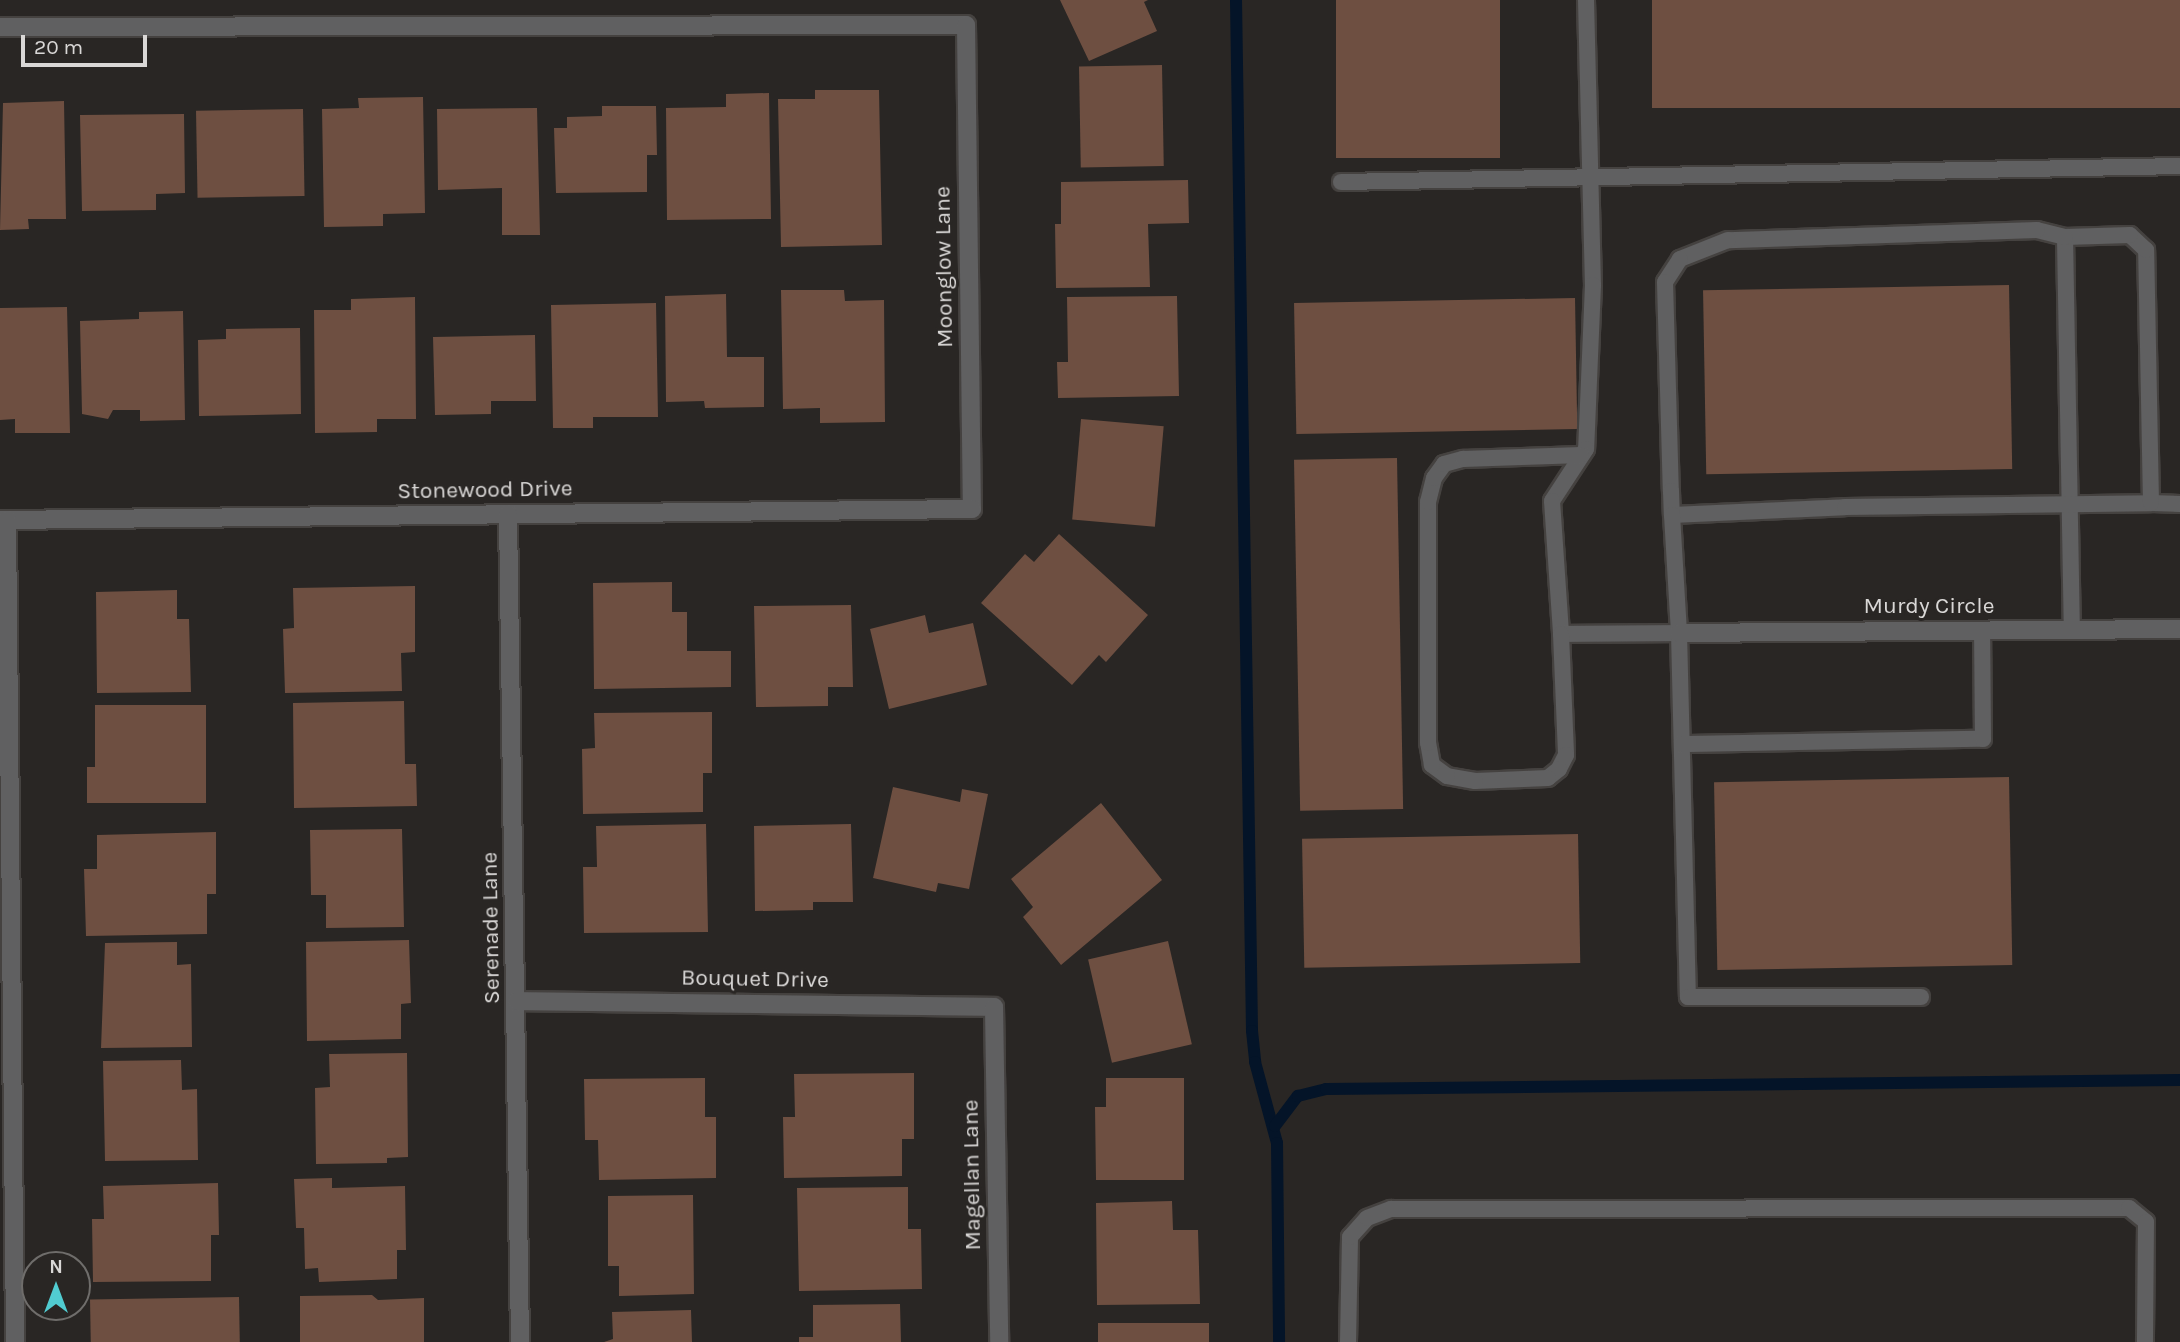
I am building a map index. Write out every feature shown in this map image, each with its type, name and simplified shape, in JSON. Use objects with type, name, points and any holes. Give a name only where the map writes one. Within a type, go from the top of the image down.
[{"type":"street","name":"Moonglow Lane","points":[[0,27],[966,25],[972,509]]},
{"type":"street","name":"Stonewood Drive","points":[[3,520],[972,509]]},
{"type":"street","name":"Serenade Lane","points":[[508,514],[520,1342]]},
{"type":"street","points":[[3,520],[6,1014],[15,1342]]},
{"type":"street","name":"Murdy Circle","points":[[1679,632],[2180,629]]},
{"type":"street","name":"Bouquet Drive","points":[[517,1000],[994,1007]]},
{"type":"street","name":"Magellan Lane","points":[[994,1007],[999,1342]]},
{"type":"lane","points":[[1581,456],[1463,459],[1444,464],[1434,478],[1428,502],[1428,743],[1432,765],[1447,776],[1475,781],[1548,778],[1559,769],[1566,755],[1552,501],[1586,449],[1594,285],[1586,0]]},
{"type":"lane","points":[[1341,182],[2180,166]]},
{"type":"lane","points":[[1921,997],[1688,997],[1679,632],[1672,515],[1665,282],[1680,259],[1728,240],[2037,230],[2065,237],[2130,235],[2146,250],[2151,503]]},
{"type":"lane","points":[[2065,237],[2072,630]]},
{"type":"lane","points":[[1672,515],[1845,507],[2180,504]]},
{"type":"lane","points":[[1682,744],[1983,739],[1982,630]]},
{"type":"lane","points":[[1561,634],[1679,632]]},
{"type":"lane","points":[[1348,1342],[1350,1237],[1367,1218],[1391,1209],[1976,1208],[2129,1208],[2146,1222],[2145,1342]]},
{"type":"building","points":[[1060,0],[1148,0],[1144,2],[1157,31],[1089,61]]},
{"type":"building","points":[[1336,0],[1500,0],[1500,158],[1336,158]]},
{"type":"building","points":[[1652,0],[2180,0],[2180,108],[1652,108]]},
{"type":"building","points":[[1162,65],[1164,166],[1081,167],[1079,66]]},
{"type":"building","points":[[815,90],[879,90],[882,245],[781,247],[778,99],[815,99]]},
{"type":"building","points":[[769,93],[771,219],[667,220],[666,108],[726,107],[726,94]]},
{"type":"building","points":[[423,97],[425,213],[383,214],[383,226],[324,227],[322,109],[359,108],[358,98]]},
{"type":"building","points":[[64,101],[66,219],[28,219],[29,229],[0,230],[3,103]]},
{"type":"building","points":[[602,106],[656,106],[657,155],[647,155],[647,192],[556,193],[554,128],[567,128],[567,117],[602,116]]},
{"type":"building","points":[[537,108],[540,235],[502,235],[502,188],[438,190],[437,109]]},
{"type":"building","points":[[303,109],[305,196],[198,198],[196,111]]},
{"type":"building","points":[[184,114],[185,193],[156,194],[156,210],[82,211],[80,115]]},
{"type":"building","points":[[1188,180],[1189,223],[1148,224],[1150,287],[1056,288],[1055,224],[1061,224],[1061,182]]},
{"type":"building","points":[[2009,285],[2012,469],[1706,474],[1703,290]]},
{"type":"building","points":[[781,290],[844,290],[845,301],[884,300],[885,422],[820,423],[820,408],[783,409]]},
{"type":"building","points":[[726,294],[727,357],[764,357],[764,407],[705,408],[704,401],[666,402],[665,296]]},
{"type":"building","points":[[1177,296],[1179,396],[1058,398],[1057,362],[1068,362],[1067,297]]},
{"type":"building","points":[[415,297],[416,419],[377,419],[377,432],[315,433],[314,310],[351,310],[351,299]]},
{"type":"building","points":[[1575,298],[1577,429],[1296,434],[1294,303]]},
{"type":"building","points":[[656,303],[658,417],[593,417],[593,428],[553,428],[551,305]]},
{"type":"building","points":[[67,307],[70,433],[15,433],[15,419],[0,420],[0,308]]},
{"type":"building","points":[[183,311],[185,420],[140,421],[140,410],[113,410],[108,419],[82,414],[80,321],[139,319],[139,312]]},
{"type":"building","points":[[300,328],[301,414],[199,416],[198,340],[226,339],[226,329]]},
{"type":"building","points":[[535,335],[536,401],[491,401],[491,414],[435,415],[433,337]]},
{"type":"building","points":[[1081,419],[1164,426],[1155,527],[1072,520]]},
{"type":"building","points":[[1397,458],[1403,809],[1300,811],[1294,460]]},
{"type":"building","points":[[1059,534],[1148,615],[1106,662],[1099,655],[1072,685],[981,603],[1025,554],[1034,562]]},
{"type":"building","points":[[672,582],[672,612],[687,612],[687,651],[731,651],[731,687],[594,689],[593,583]]},
{"type":"building","points":[[415,586],[415,652],[401,653],[402,691],[285,693],[283,629],[294,628],[293,588]]},
{"type":"building","points":[[177,590],[177,619],[189,619],[191,692],[97,693],[96,592]]},
{"type":"building","points":[[851,605],[853,687],[828,687],[828,706],[756,707],[754,606]]},
{"type":"building","points":[[925,615],[929,633],[973,623],[987,685],[889,709],[870,629]]},
{"type":"building","points":[[404,701],[405,764],[416,764],[417,806],[294,808],[293,703]]},
{"type":"building","points":[[95,705],[206,705],[206,803],[87,803],[87,767],[95,767]]},
{"type":"building","points":[[712,712],[712,773],[703,773],[703,812],[583,814],[582,749],[595,748],[594,713]]},
{"type":"building","points":[[2009,777],[2012,965],[1717,970],[1714,782]]},
{"type":"building","points":[[893,787],[960,802],[962,789],[988,794],[969,889],[938,883],[936,892],[873,878]]},
{"type":"building","points":[[1101,803],[1162,880],[1061,965],[1023,917],[1033,907],[1011,879]]},
{"type":"building","points":[[706,824],[708,932],[584,933],[583,867],[597,867],[596,826]]},
{"type":"building","points":[[851,824],[853,902],[813,902],[813,910],[755,911],[754,826]]},
{"type":"building","points":[[402,829],[404,927],[326,928],[326,895],[311,895],[310,830]]},
{"type":"building","points":[[216,832],[216,894],[207,894],[207,934],[86,936],[84,869],[97,869],[97,835]]},
{"type":"building","points":[[1578,834],[1580,963],[1304,968],[1302,839]]},
{"type":"building","points":[[409,940],[411,1003],[401,1004],[401,1039],[307,1041],[306,942]]},
{"type":"building","points":[[1168,941],[1192,1044],[1112,1063],[1088,959]]},
{"type":"building","points":[[177,942],[177,965],[191,964],[192,1047],[101,1048],[105,943]]},
{"type":"building","points":[[407,1053],[408,1157],[387,1158],[387,1163],[316,1164],[315,1088],[330,1087],[329,1054]]},
{"type":"building","points":[[181,1060],[182,1090],[197,1089],[198,1160],[105,1161],[103,1061]]},
{"type":"building","points":[[914,1073],[914,1139],[902,1139],[902,1176],[784,1178],[783,1117],[795,1117],[794,1074]]},
{"type":"building","points":[[705,1078],[705,1117],[716,1117],[716,1178],[599,1180],[598,1140],[585,1140],[584,1079]]},
{"type":"building","points":[[1106,1078],[1184,1078],[1184,1180],[1096,1180],[1095,1107],[1106,1107]]},
{"type":"building","points":[[332,1178],[332,1188],[405,1186],[406,1250],[397,1250],[397,1279],[319,1282],[318,1268],[305,1269],[304,1228],[296,1228],[294,1179]]},
{"type":"building","points":[[218,1183],[219,1235],[211,1235],[211,1281],[93,1282],[92,1219],[104,1219],[103,1186]]},
{"type":"building","points":[[908,1187],[908,1229],[921,1229],[922,1289],[799,1291],[797,1188]]},
{"type":"building","points":[[693,1195],[694,1294],[619,1296],[619,1266],[608,1266],[608,1196]]},
{"type":"building","points":[[1172,1201],[1173,1230],[1198,1230],[1200,1304],[1097,1305],[1096,1203]]},
{"type":"building","points":[[372,1295],[378,1300],[424,1298],[424,1342],[300,1342],[300,1296]]},
{"type":"building","points":[[239,1297],[240,1342],[91,1342],[91,1300]]},
{"type":"building","points":[[900,1304],[901,1342],[799,1342],[799,1337],[813,1337],[813,1305]]},
{"type":"building","points":[[691,1310],[692,1342],[604,1342],[613,1339],[612,1312]]},
{"type":"building","points":[[1098,1323],[1209,1323],[1209,1342],[1098,1342]]},
{"type":"waterway","points":[[1236,0],[1252,1031],[1255,1062],[1277,1143],[1279,1342]]},
{"type":"waterway","points":[[1275,1126],[1298,1096],[1326,1089],[2180,1080]]}]
